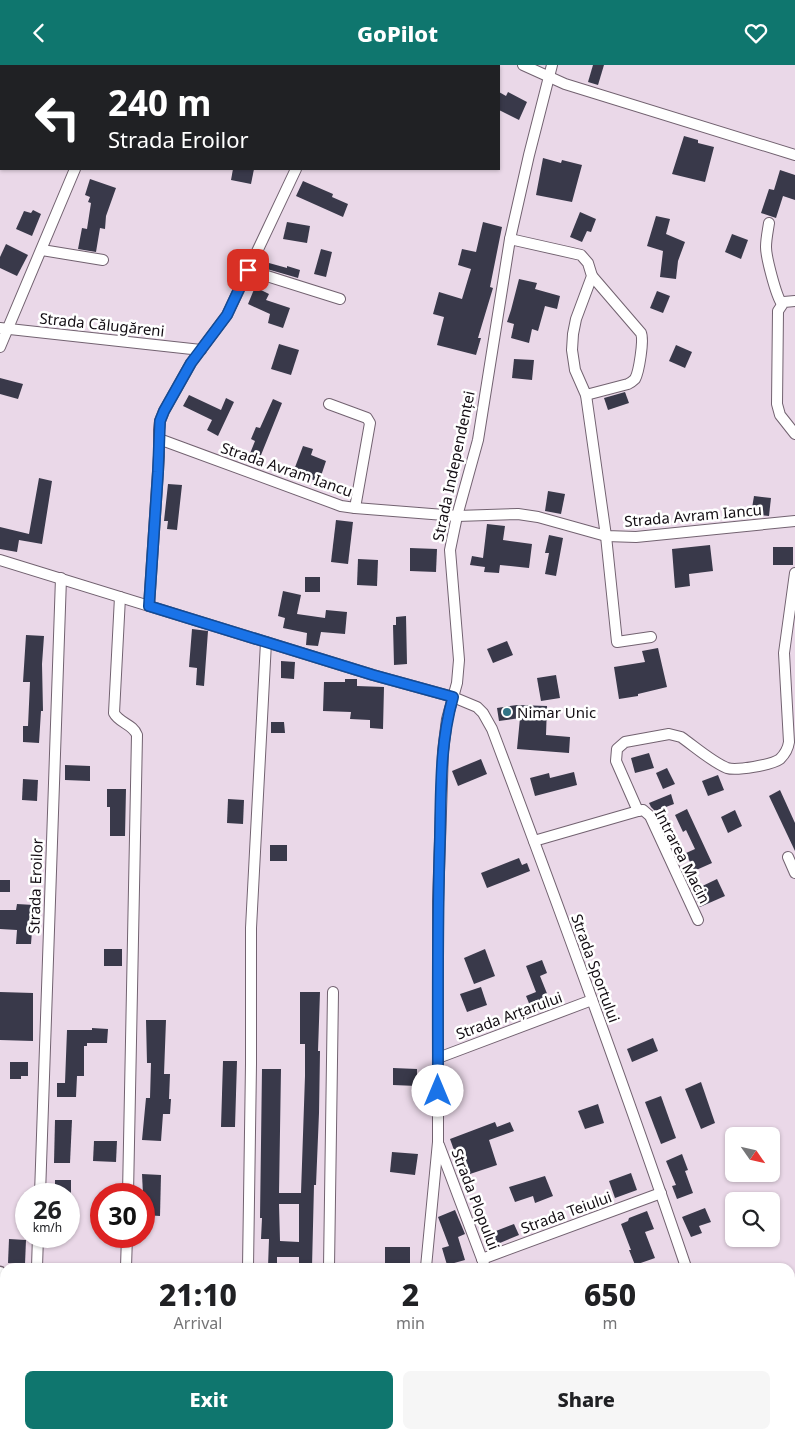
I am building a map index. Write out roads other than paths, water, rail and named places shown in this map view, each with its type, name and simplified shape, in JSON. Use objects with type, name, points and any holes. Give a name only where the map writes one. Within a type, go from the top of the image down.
[{"type":"street","points":[[524,65],[549,78],[795,155]]},
{"type":"street","name":"Strada Independenței","points":[[426,1263],[438,1141],[438,903],[443,751],[447,719],[457,683],[459,660],[450,551],[457,516],[478,439],[510,239],[552,65]]},
{"type":"street","points":[[0,347],[4,328],[42,250],[75,170]]},
{"type":"street","points":[[149,606],[160,421],[164,411],[201,350],[227,315],[296,170]]},
{"type":"street","points":[[769,223],[766,253],[780,308],[777,410],[795,433]]},
{"type":"street","points":[[510,239],[581,255],[588,263],[592,276],[641,333],[643,341],[636,376],[633,381],[586,395]]},
{"type":"street","points":[[42,250],[103,260]]},
{"type":"street","points":[[248,270],[340,299]]},
{"type":"street","points":[[592,276],[576,319],[572,350],[575,370],[586,395],[606,536],[617,642],[651,637]]},
{"type":"street","points":[[780,308],[788,300],[795,301]]},
{"type":"street","name":"Strada Călugăreni","points":[[4,328],[201,350]]},
{"type":"street","points":[[329,403],[366,418],[370,423],[355,508]]},
{"type":"street","name":"Strada Avram Iancu","points":[[159,439],[341,506],[355,508],[457,516],[528,515],[606,536],[636,537],[795,521]]},
{"type":"street","points":[[0,560],[453,697]]},
{"type":"street","points":[[534,841],[638,811],[616,761],[617,749],[625,742],[669,734],[674,735],[681,737],[722,766],[734,770],[774,763],[780,759],[788,748],[789,742],[784,653],[795,573]]},
{"type":"street","name":"Strada Eroilor","points":[[40,1183],[61,579]]},
{"type":"street","points":[[120,597],[114,713],[116,717],[135,730],[137,735],[128,1183]]},
{"type":"street","points":[[248,1263],[252,1064],[251,928],[266,642]]},
{"type":"street","points":[[784,653],[795,650]]},
{"type":"street","name":"Strada Sportului","points":[[453,697],[476,707],[488,720],[592,1000],[685,1263]]},
{"type":"street","name":"Intrarea Macin","points":[[638,811],[643,810],[650,816],[698,920]]},
{"type":"street","points":[[788,857],[795,873]]},
{"type":"street","points":[[329,1263],[333,992]]},
{"type":"street","name":"Strada Arțarului","points":[[438,1058],[592,1000]]},
{"type":"street","name":"Strada Plopului","points":[[438,1141],[484,1263]]},
{"type":"street","name":"Strada Teiului","points":[[484,1263],[661,1193]]},
{"type":"street","points":[[37,1263],[38,1248]]},
{"type":"street","points":[[126,1263],[127,1248]]},
{"type":"place","name":"Nimar Unic","points":[[507,712]]}]
